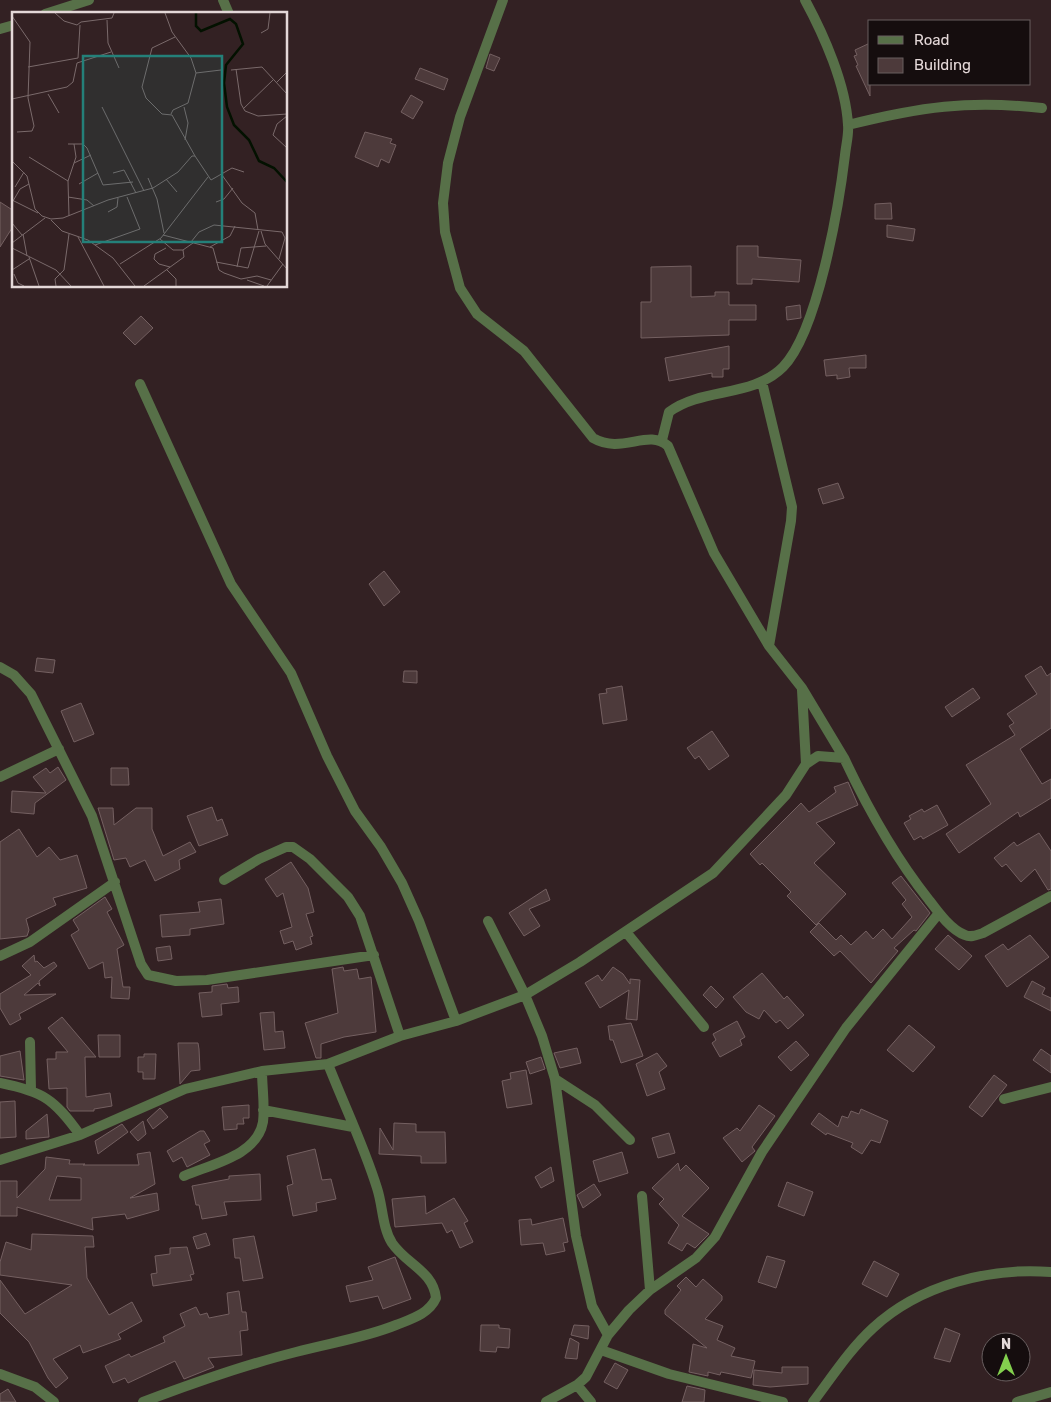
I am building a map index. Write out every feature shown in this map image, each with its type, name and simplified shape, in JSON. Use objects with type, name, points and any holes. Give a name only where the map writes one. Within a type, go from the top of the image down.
[{"type":"street","points":[[51,12],[89,0]]},
{"type":"street","points":[[223,0],[229,12]]},
{"type":"street","points":[[503,0],[460,117],[448,163],[443,203],[445,232],[460,288],[477,314],[524,351],[593,438],[603,444],[618,445],[652,439],[662,440],[668,446],[714,553],[769,646],[802,688],[844,758],[881,832],[903,868],[939,913],[959,932],[966,936],[973,936],[984,933],[1050,901]]},
{"type":"street","points":[[662,440],[669,412],[679,404],[692,399],[762,382],[783,367],[804,333],[823,273],[835,224],[848,125],[843,94],[805,0]]},
{"type":"street","points":[[0,29],[12,25]]},
{"type":"street","points":[[848,125],[897,113],[946,105],[982,103],[1042,108]]},
{"type":"street","points":[[762,382],[792,507],[769,646]]},
{"type":"street","points":[[140,384],[231,584],[291,673],[327,756],[355,811],[381,847],[402,883],[419,921],[456,1021]]},
{"type":"street","points":[[0,667],[14,675],[31,694],[92,816],[141,964],[148,975],[154,978],[176,981],[206,980],[374,954]]},
{"type":"street","points":[[802,688],[806,764]]},
{"type":"street","points":[[0,777],[59,749]]},
{"type":"street","points":[[0,1160],[80,1135],[185,1089],[262,1071],[328,1064],[400,1036],[456,1021],[525,995],[626,932],[713,873],[786,795],[806,764],[823,754],[844,758]]},
{"type":"street","points":[[224,880],[277,850],[293,847],[310,859],[348,897],[360,916],[400,1036]]},
{"type":"street","points":[[0,956],[24,945],[115,882]]},
{"type":"street","points":[[546,1402],[577,1386],[586,1376],[608,1335],[650,1290],[696,1258],[715,1237],[762,1152],[829,1052],[846,1028],[939,913]]},
{"type":"street","points":[[488,921],[525,995],[542,1036],[555,1078],[576,1236],[592,1306],[608,1335]]},
{"type":"street","points":[[626,932],[704,1027]]},
{"type":"street","points":[[30,1042],[31,1090]]},
{"type":"street","points":[[143,1402],[295,1352],[372,1333],[422,1313],[432,1306],[436,1298],[431,1282],[420,1268],[393,1244],[387,1233],[378,1190],[328,1064]]},
{"type":"street","points":[[184,1176],[246,1150],[259,1134],[263,1110],[262,1071]]},
{"type":"street","points":[[555,1078],[608,1116],[630,1140]]},
{"type":"street","points":[[0,1084],[31,1090],[60,1108],[80,1135]]},
{"type":"street","points":[[1004,1099],[1051,1087]]},
{"type":"street","points":[[263,1110],[353,1127]]},
{"type":"street","points":[[642,1196],[650,1290]]},
{"type":"street","points":[[813,1402],[874,1327],[912,1300],[948,1285],[986,1274],[1017,1271],[1051,1272]]},
{"type":"street","points":[[601,1350],[638,1365],[772,1401],[783,1402]]},
{"type":"street","points":[[0,1374],[35,1387],[54,1402]]},
{"type":"street","points":[[577,1386],[591,1402]]},
{"type":"street","points":[[1017,1402],[1051,1392]]},
{"type":"building","points":[[868,44],[868,85],[870,85],[870,96],[856,66],[858,65],[854,56],[857,55],[855,50]]},
{"type":"building","points":[[490,54],[500,58],[494,71],[486,68]]},
{"type":"building","points":[[420,68],[448,79],[444,90],[415,79]]},
{"type":"building","points":[[411,95],[423,102],[413,119],[401,112]]},
{"type":"building","points":[[365,132],[392,139],[390,143],[396,145],[389,163],[381,159],[378,167],[355,157]]},
{"type":"building","points":[[0,202],[12,210],[12,228],[0,247]]},
{"type":"building","points":[[891,203],[892,219],[875,219],[875,204]]},
{"type":"building","points":[[887,225],[915,229],[913,241],[887,237]]},
{"type":"building","points":[[737,246],[758,246],[758,257],[801,260],[799,282],[752,279],[752,284],[737,284]]},
{"type":"building","points":[[691,266],[691,297],[715,296],[715,292],[729,292],[729,305],[756,305],[756,320],[729,320],[729,335],[641,338],[641,302],[651,302],[651,267]]},
{"type":"building","points":[[800,305],[801,318],[787,320],[786,307]]},
{"type":"building","points":[[141,316],[153,328],[135,345],[123,333]]},
{"type":"building","points":[[729,346],[729,369],[723,369],[723,377],[712,377],[712,373],[669,381],[665,358]]},
{"type":"building","points":[[866,355],[866,368],[849,368],[850,377],[837,379],[837,375],[826,376],[824,360]]},
{"type":"building","points":[[838,483],[844,498],[823,504],[818,489]]},
{"type":"building","points":[[384,571],[400,592],[384,606],[369,584]]},
{"type":"building","points":[[37,658],[55,660],[53,673],[35,671]]},
{"type":"building","points":[[1041,666],[1047,676],[1051,673],[1051,728],[1020,749],[1042,784],[1051,779],[1051,798],[1020,817],[1018,812],[959,853],[946,834],[991,804],[966,765],[1015,735],[1009,726],[1014,723],[1007,714],[1037,694],[1025,676]]},
{"type":"building","points":[[404,671],[417,671],[417,683],[403,682]]},
{"type":"building","points":[[622,686],[627,720],[603,724],[599,694],[607,693],[606,689]]},
{"type":"building","points":[[973,688],[980,698],[952,717],[945,707]]},
{"type":"building","points":[[81,703],[94,734],[74,742],[61,711]]},
{"type":"building","points":[[712,731],[729,756],[709,770],[699,756],[695,759],[687,748]]},
{"type":"building","points":[[58,767],[66,780],[35,803],[34,814],[11,812],[12,791],[46,793],[33,777],[46,768],[50,773]]},
{"type":"building","points":[[111,768],[128,768],[129,785],[111,785]]},
{"type":"building","points":[[848,782],[858,805],[816,823],[835,843],[814,863],[846,894],[816,925],[787,896],[791,892],[762,863],[760,865],[750,854],[801,803],[809,812],[836,792],[834,787]]},
{"type":"building","points":[[937,805],[948,825],[923,839],[921,836],[914,840],[904,823],[911,819],[909,816],[922,809],[924,812]]},
{"type":"building","points":[[212,807],[217,821],[222,819],[228,835],[199,846],[187,816]]},
{"type":"building","points":[[98,808],[113,808],[114,825],[136,808],[152,808],[152,829],[163,856],[190,842],[196,852],[179,860],[180,869],[155,881],[145,860],[130,867],[126,858],[114,860]]},
{"type":"building","points":[[19,829],[37,857],[49,847],[60,860],[77,855],[87,888],[53,898],[56,905],[26,919],[29,930],[27,936],[0,939],[0,842]]},
{"type":"building","points":[[1039,833],[1051,851],[1051,889],[1048,890],[1035,869],[1021,882],[1006,864],[1002,867],[994,858],[1014,842],[1017,846]]},
{"type":"building","points":[[291,862],[308,888],[314,912],[306,914],[313,936],[310,937],[312,944],[296,950],[293,941],[284,944],[280,931],[292,927],[283,893],[277,897],[265,879]]},
{"type":"building","points":[[901,876],[930,913],[916,931],[914,930],[894,948],[898,951],[871,983],[840,951],[834,956],[810,932],[819,923],[836,940],[841,935],[851,945],[866,931],[873,939],[883,929],[892,939],[912,917],[902,904],[906,900],[892,883]]},
{"type":"building","points":[[546,889],[550,900],[529,909],[540,926],[524,936],[509,913]]},
{"type":"building","points":[[105,897],[112,909],[107,912],[124,945],[117,949],[123,987],[130,987],[129,999],[111,998],[112,977],[105,978],[103,962],[89,969],[71,935],[79,930],[73,920]]},
{"type":"building","points":[[221,899],[224,924],[190,929],[190,935],[162,937],[160,915],[200,912],[198,902]]},
{"type":"building","points":[[948,935],[972,956],[959,970],[935,949]]},
{"type":"building","points":[[1030,935],[1049,957],[1007,987],[985,956],[1003,944],[1008,950]]},
{"type":"building","points":[[170,946],[172,959],[158,961],[156,948]]},
{"type":"building","points":[[34,955],[35,962],[37,961],[44,968],[54,962],[57,966],[39,981],[40,986],[38,983],[24,995],[56,994],[19,1014],[21,1019],[10,1025],[0,1008],[0,994],[31,975],[22,966]]},
{"type":"building","points":[[343,967],[344,971],[357,969],[359,979],[371,977],[376,1032],[344,1037],[321,1044],[321,1058],[316,1058],[305,1023],[338,1013],[332,969]]},
{"type":"building","points":[[613,967],[623,974],[630,984],[630,979],[640,980],[637,1020],[626,1019],[629,990],[600,1008],[585,983],[598,975],[602,981]]},
{"type":"building","points":[[762,973],[784,999],[787,996],[804,1015],[788,1029],[780,1020],[776,1023],[764,1010],[759,1019],[746,1012],[733,997]]},
{"type":"building","points":[[1032,981],[1045,988],[1042,994],[1051,998],[1051,1011],[1024,997]]},
{"type":"building","points":[[227,984],[228,988],[238,987],[239,1002],[221,1004],[222,1015],[202,1017],[199,993],[212,992],[212,986]]},
{"type":"building","points":[[711,986],[724,999],[716,1008],[703,995]]},
{"type":"building","points":[[274,1012],[275,1032],[283,1031],[285,1048],[264,1050],[260,1013]]},
{"type":"building","points":[[62,1017],[96,1057],[85,1057],[86,1097],[110,1093],[112,1106],[94,1109],[94,1111],[70,1111],[67,1107],[67,1088],[49,1089],[47,1059],[56,1059],[56,1052],[68,1052],[48,1028]]},
{"type":"building","points":[[737,1021],[745,1037],[740,1040],[742,1045],[720,1057],[712,1043],[716,1040],[713,1034]]},
{"type":"building","points":[[631,1023],[643,1056],[621,1063],[613,1040],[610,1040],[608,1026]]},
{"type":"building","points":[[909,1025],[935,1047],[913,1072],[887,1050]]},
{"type":"building","points":[[98,1035],[120,1035],[120,1057],[99,1057]]},
{"type":"building","points":[[796,1041],[809,1055],[791,1071],[778,1057]]},
{"type":"building","points":[[178,1043],[198,1043],[199,1049],[200,1070],[191,1071],[180,1084]]},
{"type":"building","points":[[577,1048],[581,1063],[560,1068],[554,1053]]},
{"type":"building","points":[[1041,1049],[1051,1056],[1051,1073],[1033,1060]]},
{"type":"building","points":[[20,1051],[24,1080],[0,1076],[0,1056]]},
{"type":"building","points":[[657,1053],[667,1066],[659,1072],[665,1089],[647,1096],[636,1064]]},
{"type":"building","points":[[144,1054],[156,1054],[155,1079],[143,1079],[143,1072],[138,1072],[138,1057],[144,1057]]},
{"type":"building","points":[[541,1057],[545,1069],[530,1074],[526,1062]]},
{"type":"building","points":[[526,1070],[532,1104],[507,1108],[502,1081],[511,1079],[510,1073]]},
{"type":"building","points":[[994,1075],[1007,1085],[982,1117],[969,1107]]},
{"type":"building","points":[[15,1101],[16,1137],[0,1138],[0,1102]]},
{"type":"building","points":[[249,1105],[249,1118],[243,1118],[244,1124],[237,1124],[237,1129],[224,1130],[222,1107]]},
{"type":"building","points":[[759,1105],[775,1116],[752,1147],[755,1151],[742,1162],[723,1138],[737,1128],[740,1131]]},
{"type":"building","points":[[160,1108],[168,1117],[153,1129],[147,1120]]},
{"type":"building","points":[[861,1109],[888,1121],[880,1143],[871,1140],[862,1154],[851,1147],[853,1143],[827,1133],[826,1135],[811,1124],[819,1113],[838,1127],[842,1116],[848,1118],[851,1111],[859,1114]]},
{"type":"building","points":[[47,1114],[49,1137],[26,1139],[26,1131]]},
{"type":"building","points":[[143,1121],[146,1134],[138,1141],[130,1132]]},
{"type":"building","points":[[394,1123],[416,1124],[416,1132],[445,1132],[446,1163],[421,1163],[421,1156],[379,1154],[380,1128],[393,1150]]},
{"type":"building","points":[[122,1124],[128,1132],[98,1154],[95,1141]]},
{"type":"building","points":[[200,1131],[204,1131],[210,1141],[204,1144],[210,1155],[187,1167],[182,1157],[173,1162],[167,1151]]},
{"type":"building","points":[[669,1133],[675,1153],[658,1158],[652,1138]]},
{"type":"building","points":[[315,1149],[322,1180],[331,1179],[336,1199],[316,1203],[317,1211],[293,1216],[287,1186],[293,1184],[287,1156]]},
{"type":"building","points":[[150,1152],[155,1184],[130,1198],[157,1193],[159,1210],[127,1219],[125,1214],[92,1218],[93,1230],[17,1207],[17,1216],[0,1216],[0,1181],[17,1181],[17,1198],[45,1169],[46,1157],[70,1160],[69,1164],[139,1165],[137,1154]],"holes":[[[57,1176],[81,1178],[81,1200],[49,1200]]]},
{"type":"building","points":[[622,1152],[628,1173],[599,1182],[593,1161]]},
{"type":"building","points":[[678,1163],[680,1171],[686,1165],[709,1188],[682,1216],[709,1234],[695,1248],[687,1243],[682,1251],[668,1243],[679,1225],[659,1204],[664,1199],[652,1188]]},
{"type":"building","points":[[551,1167],[554,1181],[541,1188],[535,1177]]},
{"type":"building","points":[[260,1174],[261,1200],[224,1202],[227,1215],[202,1219],[199,1205],[196,1205],[192,1186],[229,1179],[229,1176]]},
{"type":"building","points":[[787,1182],[813,1192],[804,1216],[778,1206]]},
{"type":"building","points":[[594,1184],[601,1195],[583,1208],[577,1195]]},
{"type":"building","points":[[425,1196],[426,1214],[454,1198],[468,1221],[464,1223],[473,1242],[460,1248],[452,1230],[447,1233],[442,1223],[395,1227],[392,1199]]},
{"type":"building","points":[[563,1218],[568,1242],[563,1243],[565,1251],[546,1255],[543,1243],[521,1245],[519,1220],[531,1219],[532,1225]]},
{"type":"building","points":[[206,1233],[210,1245],[197,1249],[193,1237]]},
{"type":"building","points":[[32,1234],[93,1236],[94,1247],[85,1247],[87,1278],[109,1315],[132,1302],[142,1321],[118,1334],[121,1339],[83,1353],[80,1345],[53,1359],[68,1378],[56,1388],[48,1378],[29,1342],[0,1313],[0,1280],[25,1314],[72,1285],[0,1275],[0,1262],[6,1242],[31,1250]]},
{"type":"building","points":[[254,1236],[263,1278],[243,1281],[240,1258],[235,1258],[233,1239]]},
{"type":"building","points":[[187,1247],[194,1274],[190,1275],[192,1280],[153,1286],[151,1274],[157,1273],[155,1256],[170,1254],[170,1248]]},
{"type":"building","points":[[767,1256],[785,1261],[776,1288],[758,1282]]},
{"type":"building","points":[[395,1257],[411,1299],[383,1309],[378,1296],[350,1302],[346,1286],[373,1280],[368,1267]]},
{"type":"building","points":[[874,1261],[899,1274],[887,1297],[862,1284]]},
{"type":"building","points":[[686,1277],[696,1287],[703,1279],[722,1296],[722,1300],[705,1319],[723,1326],[717,1340],[735,1348],[731,1356],[755,1361],[751,1378],[721,1372],[720,1375],[708,1372],[708,1376],[689,1372],[693,1344],[707,1348],[665,1314],[665,1310],[681,1290],[677,1286]]},
{"type":"building","points":[[239,1291],[242,1312],[246,1312],[248,1330],[240,1331],[242,1355],[208,1358],[214,1367],[184,1379],[175,1361],[128,1383],[125,1378],[113,1383],[105,1366],[129,1354],[131,1357],[165,1342],[163,1337],[185,1326],[180,1314],[196,1307],[200,1315],[207,1313],[209,1318],[229,1314],[227,1293]]},
{"type":"building","points":[[481,1325],[499,1325],[499,1328],[510,1329],[509,1348],[497,1347],[496,1352],[480,1351]]},
{"type":"building","points":[[574,1325],[589,1326],[588,1339],[571,1335]]},
{"type":"building","points":[[945,1328],[960,1334],[950,1362],[934,1358]]},
{"type":"building","points":[[570,1338],[579,1343],[577,1359],[565,1358]]},
{"type":"building","points":[[615,1363],[628,1370],[617,1389],[604,1382]]},
{"type":"building","points":[[782,1367],[808,1367],[808,1384],[770,1387],[753,1385],[754,1370],[782,1373]]},
{"type":"building","points":[[687,1386],[705,1390],[704,1402],[682,1402]]},
{"type":"building","points":[[8,1389],[16,1402],[0,1402],[0,1394]]}]
